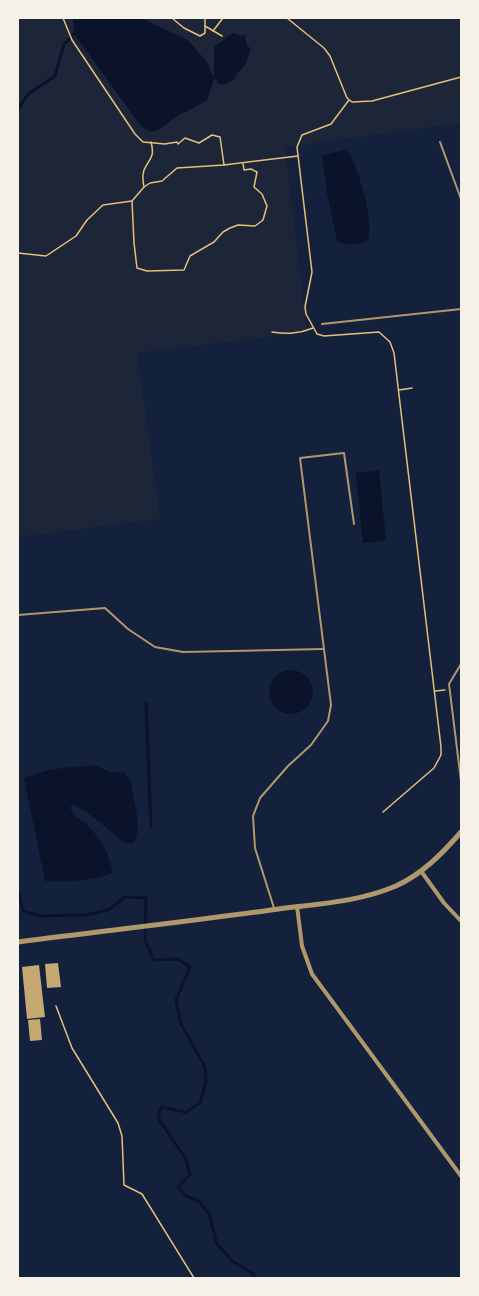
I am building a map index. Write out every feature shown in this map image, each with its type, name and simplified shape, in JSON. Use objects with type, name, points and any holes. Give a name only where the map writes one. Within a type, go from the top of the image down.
[{"type":"street","points":[[18,942],[171,924],[360,898],[397,885],[421,871],[439,856],[461,832]]},
{"type":"street","points":[[421,871],[444,903],[461,921]]},
{"type":"street","points":[[297,906],[302,946],[312,974],[461,1176]]},
{"type":"lane","points":[[440,142],[461,199]]},
{"type":"lane","points":[[322,324],[461,309]]},
{"type":"lane","points":[[274,909],[255,848],[253,816],[260,798],[288,766],[311,745],[328,721],[331,705],[300,458],[344,453],[354,524]]},
{"type":"lane","points":[[18,615],[105,608],[128,629],[155,647],[183,652],[324,649]]},
{"type":"lane","points":[[461,664],[449,684],[461,781]]},
{"type":"path","points":[[63,18],[67,31],[72,40],[135,134],[142,142],[165,144],[177,142],[178,144],[185,138],[199,143],[212,135],[220,137],[224,165]]},
{"type":"path","points":[[172,18],[184,28],[200,36],[205,33],[205,18]]},
{"type":"path","points":[[213,31],[223,18]]},
{"type":"path","points":[[288,18],[324,48],[330,56],[343,90],[352,102],[362,103],[372,101],[461,77]]},
{"type":"path","points":[[205,26],[222,36]]},
{"type":"path","points":[[350,100],[332,124],[302,135],[297,147],[312,272],[305,307],[306,314],[317,334],[324,336],[379,332],[386,336],[394,353],[442,755],[434,768],[384,812]]},
{"type":"path","points":[[144,187],[144,171],[152,159],[154,152],[152,142]]},
{"type":"path","points":[[18,253],[46,256],[76,236],[97,209],[107,204],[132,201],[144,187],[150,183],[162,181],[177,168],[224,165],[298,156]]},
{"type":"path","points":[[132,201],[137,268],[147,272],[184,270],[190,256],[214,242],[223,232],[238,226],[255,226],[262,220],[267,206],[262,194],[254,187],[257,172],[251,169],[244,170],[243,163]]},
{"type":"path","points":[[272,332],[287,334],[313,328]]},
{"type":"path","points":[[399,390],[412,388]]},
{"type":"path","points":[[435,691],[450,689]]},
{"type":"path","points":[[56,1006],[72,1048],[118,1123],[122,1136],[124,1185],[142,1194],[194,1278]]},
{"type":"shaded area","points":[[18,18],[461,18],[461,123],[285,147],[307,332],[137,353],[160,519],[18,537]]},
{"type":"shaded area","points":[[73,18],[141,18],[188,40],[207,62],[214,78],[214,47],[233,33],[242,36],[245,34],[246,44],[250,48],[248,59],[237,73],[236,78],[225,85],[218,84],[216,79],[214,79],[207,100],[174,118],[161,129],[151,131],[140,125],[74,34]]},
{"type":"shaded area","points":[[344,150],[350,153],[358,174],[367,206],[369,239],[353,245],[337,242],[327,193],[322,155]]},
{"type":"shaded area","points":[[379,470],[386,541],[363,543],[356,473]]},
{"type":"shaded area","points":[[291,670],[303,674],[309,680],[313,692],[309,704],[303,710],[291,714],[279,710],[273,704],[269,692],[273,680],[279,674]]},
{"type":"shaded area","points":[[96,765],[109,772],[124,772],[131,782],[138,822],[137,837],[134,843],[127,844],[85,811],[73,805],[70,807],[73,813],[94,832],[102,843],[110,860],[113,873],[96,878],[79,880],[45,881],[24,778],[51,770]]},
{"type":"building","points":[[58,963],[61,987],[47,988],[45,964]]},
{"type":"building","points":[[39,965],[45,1017],[27,1019],[22,967]]},
{"type":"building","points":[[40,1019],[42,1040],[30,1041],[28,1020]]},
{"type":"waterway","points":[[18,109],[28,94],[55,76],[64,44],[74,34]]},
{"type":"waterway","points":[[146,703],[151,827]]},
{"type":"waterway","points":[[18,890],[23,911],[40,916],[85,915],[108,910],[125,897],[146,898],[145,940],[154,960],[178,959],[190,967],[176,1000],[181,1024],[205,1067],[206,1082],[200,1103],[186,1112],[161,1107],[158,1118],[186,1159],[190,1175],[178,1187],[186,1196],[199,1201],[209,1214],[217,1244],[232,1261],[252,1273],[255,1278]]}]
